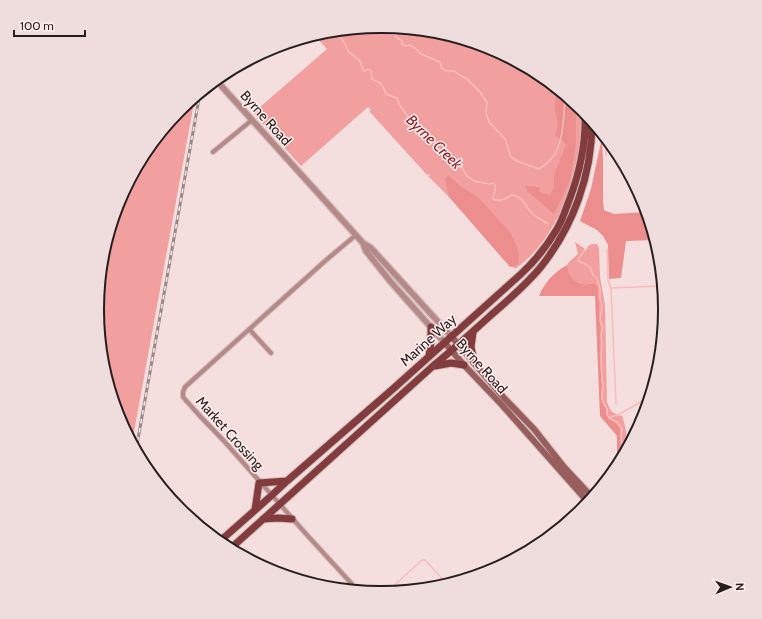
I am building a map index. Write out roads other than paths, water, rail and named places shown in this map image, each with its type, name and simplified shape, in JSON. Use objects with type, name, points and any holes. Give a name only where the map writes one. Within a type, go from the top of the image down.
[{"type":"main road","name":"Marine Way","points":[[224,537],[534,261],[558,228],[567,207],[583,154],[585,123]]},
{"type":"main road","name":"Marine Way","points":[[235,544],[433,366],[459,345],[516,293],[535,273],[561,237],[570,220],[587,173],[592,131]]},
{"type":"main road","points":[[429,356],[431,327]]},
{"type":"main road","points":[[473,332],[471,347],[474,362]]},
{"type":"main road","name":"Byrne Road","points":[[451,336],[505,399],[534,429],[564,467],[588,493]]},
{"type":"main road","name":"Byrne Road","points":[[444,342],[584,497]]},
{"type":"main road","points":[[433,366],[446,364],[464,366]]},
{"type":"main road","points":[[255,510],[260,482],[287,480]]},
{"type":"main road","points":[[263,519],[292,518]]},
{"type":"street","name":"Byrne Road","points":[[220,85],[356,235],[366,251],[390,281],[444,342]]},
{"type":"street","points":[[213,152],[252,120]]},
{"type":"street","name":"Market Crossing","points":[[352,584],[271,496],[224,441],[183,398],[183,392],[185,387],[356,235]]},
{"type":"street","name":"Byrne Road","points":[[362,243],[371,248],[451,336]]},
{"type":"street","points":[[250,330],[271,353]]},
{"type":"waterway","points":[[387,33],[396,35],[397,38],[402,41],[402,44],[406,46],[410,45],[421,54],[440,62],[442,68],[446,71],[454,71],[466,78],[480,92],[487,102],[486,113],[489,122],[505,139],[511,157],[519,162],[539,169],[550,160],[559,146],[564,120],[565,103]]},
{"type":"waterway","name":"Byrne Creek","points":[[338,36],[342,39],[349,52],[360,61],[363,70],[365,71],[368,69],[371,71],[372,79],[381,84],[386,94],[397,98],[399,104],[408,117],[419,125],[420,130],[425,137],[429,137],[435,141],[437,148],[450,156],[454,164],[462,168],[467,176],[474,181],[490,184],[493,183],[495,185],[493,199],[503,200],[511,195],[519,197],[534,215],[548,224]]},
{"type":"waterway","points":[[606,149],[606,155]]},
{"type":"waterway","points":[[607,249],[608,280],[611,288],[616,404]]},
{"type":"waterway","name":"Byrne Creek","points":[[585,250],[578,261],[590,267],[593,275],[596,277],[600,289],[600,299],[602,305],[600,320],[603,327],[601,335],[603,385],[602,399],[607,409],[609,418],[617,422],[622,429],[622,444]]},
{"type":"waterway","points":[[611,288],[656,286]]},
{"type":"waterway","points":[[610,417],[618,415],[642,401]]},
{"type":"waterway","points":[[394,585],[422,560],[425,560],[443,579]]},
{"type":"railway","points":[[138,440],[198,103]]}]
